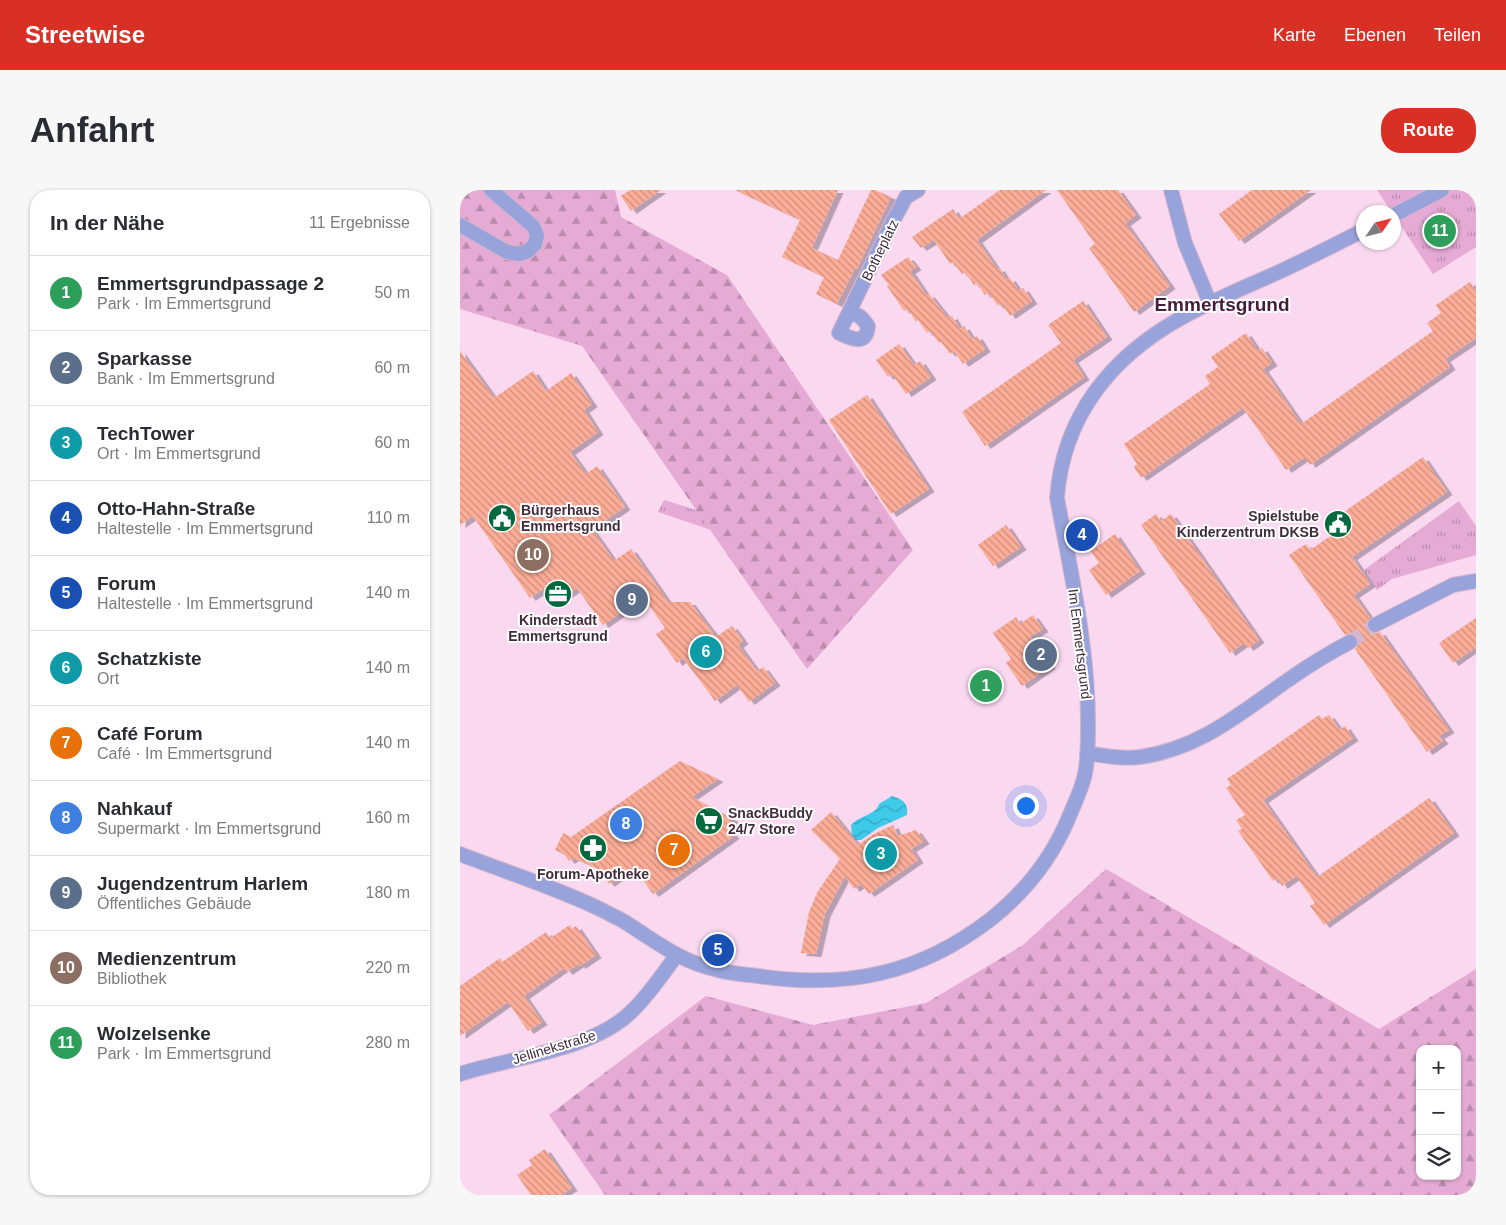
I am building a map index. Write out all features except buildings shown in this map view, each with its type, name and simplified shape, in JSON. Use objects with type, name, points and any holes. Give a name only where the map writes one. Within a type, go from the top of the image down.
[{"type":"street","points":[[460,225],[507,252],[519,254],[528,251],[535,244],[536,235],[533,226],[491,190]]},
{"type":"street","name":"Botheplatz","points":[[849,315],[906,197],[918,190]]},
{"type":"street","points":[[1171,190],[1185,243],[1210,303]]},
{"type":"street","points":[[1401,211],[1442,190]]},
{"type":"street","name":"Im Emmertsgrund","points":[[460,854],[591,905],[630,924],[676,956],[700,966],[719,971],[786,980],[831,981],[866,977],[916,963],[957,944],[1000,912],[1024,890],[1046,861],[1063,832],[1085,775],[1087,753],[1087,683],[1057,498],[1063,457],[1070,435],[1080,414],[1108,376],[1126,358],[1180,318],[1356,234]]},
{"type":"street","points":[[1375,625],[1453,585],[1476,581]]},
{"type":"street","points":[[1087,753],[1113,758],[1139,757],[1164,753],[1182,746],[1223,727],[1290,679],[1350,642]]},
{"type":"street","name":"Jellinekstraße","points":[[460,1074],[545,1052],[602,1032],[630,1013],[676,956]]},
{"type":"green space","points":[[460,190],[615,190],[621,217],[727,275],[913,550],[807,669],[582,346],[460,309]]},
{"type":"green space","points":[[1377,190],[1476,190],[1476,247],[1433,274],[1401,226],[1401,205],[1387,205]]},
{"type":"green space","points":[[664,500],[716,516],[714,531],[658,512]]},
{"type":"green space","points":[[1459,501],[1476,526],[1476,555],[1392,579],[1377,590],[1364,570]]},
{"type":"green space","points":[[1001,678],[1000,694],[970,692],[973,679]]},
{"type":"green space","points":[[1106,869],[1379,1029],[1476,969],[1476,1195],[605,1195],[549,1115],[706,996],[813,1025],[926,1003],[1023,945]]},
{"type":"water","points":[[892,796],[904,802],[907,807],[907,815],[878,828],[861,840],[856,840],[852,834],[851,825],[858,819],[871,813],[879,804]]},
{"type":"tunnel","points":[[1350,642],[1375,625]]},
{"type":"place","name":"Wolzelsenke","points":[[1440,231]]},
{"type":"place","name":"Bürgerhaus Emmertsgrund","points":[[502,518]]},
{"type":"place","name":"Spielstube Kinderzentrum DKSB","points":[[1338,524]]},
{"type":"place","name":"Otto-Hahn-Straße","points":[[1082,535]]},
{"type":"place","name":"Medienzentrum","points":[[533,555]]},
{"type":"place","name":"Kinderstadt Emmertsgrund","points":[[558,594]]},
{"type":"place","name":"Jugendzentrum Harlem","points":[[632,600]]},
{"type":"place","name":"Schatzkiste","points":[[706,652]]},
{"type":"place","name":"Sparkasse","points":[[1041,655]]},
{"type":"place","name":"Emmertsgrundpassage 2","points":[[986,686]]},
{"type":"place","name":"SnackBuddy 24/7 Store","points":[[709,821]]},
{"type":"place","name":"Nahkauf","points":[[626,824]]},
{"type":"place","name":"Forum-Apotheke","points":[[593,848]]},
{"type":"place","name":"Café Forum","points":[[674,850]]},
{"type":"place","name":"TechTower","points":[[881,854]]},
{"type":"place","name":"Forum","points":[[718,950]]},
{"type":"district","name":"Emmertsgrund","points":[[1222,304]]}]
